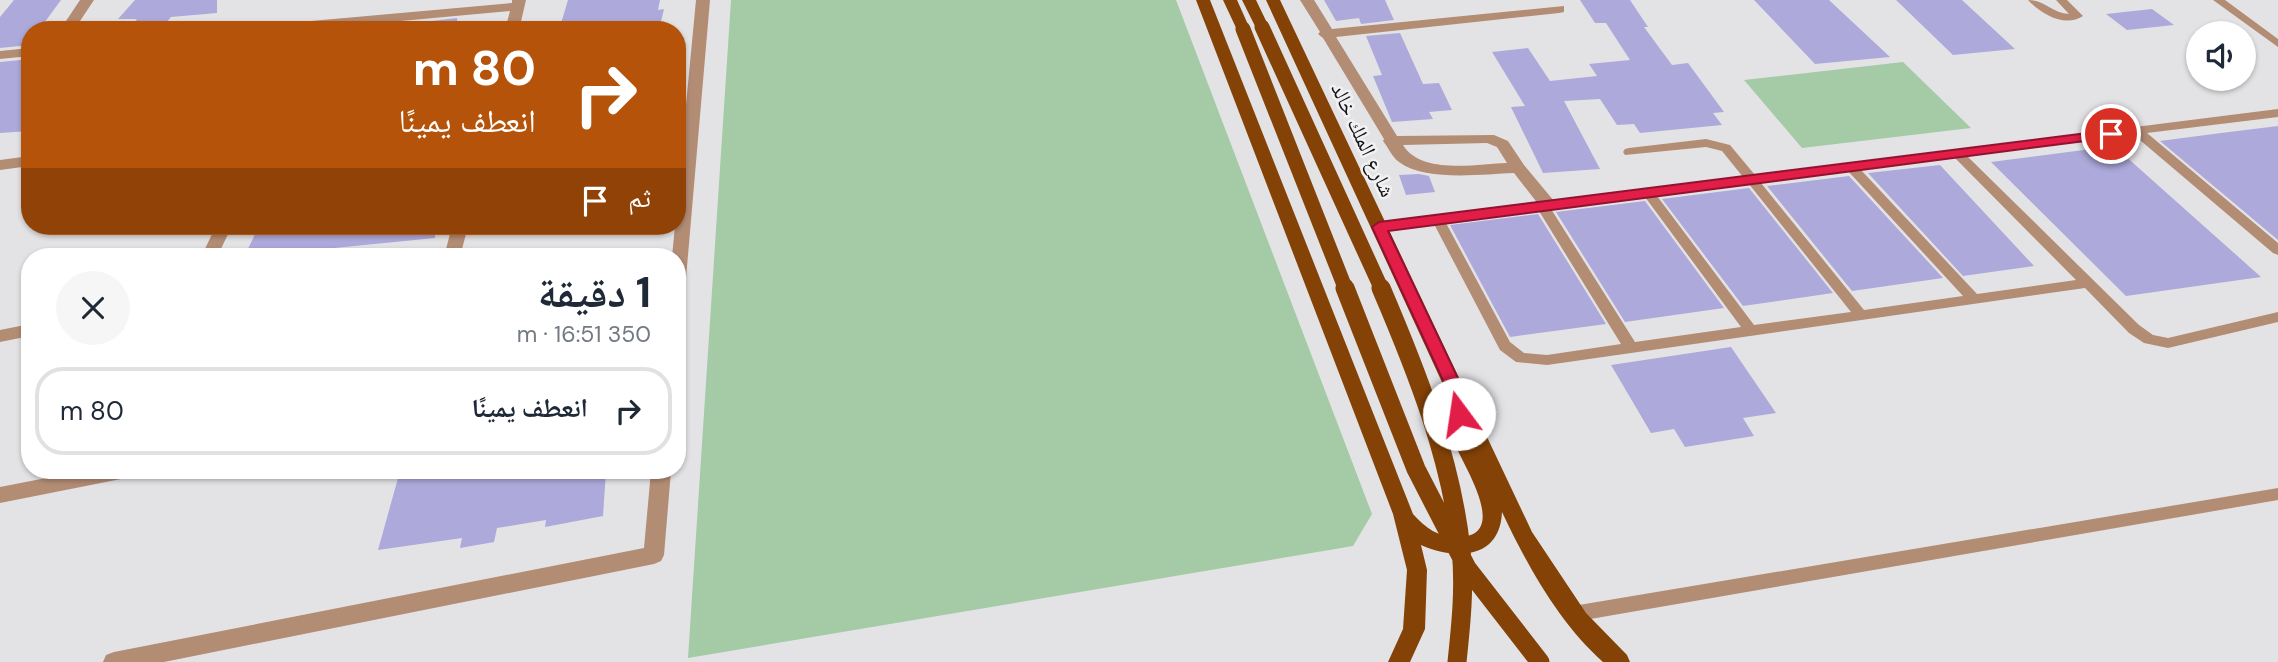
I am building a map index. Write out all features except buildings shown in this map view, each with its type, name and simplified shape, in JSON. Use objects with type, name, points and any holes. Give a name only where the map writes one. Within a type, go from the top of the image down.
[{"type":"main road","points":[[1203,0],[1403,514],[1417,570],[1414,629],[1399,662]]},
{"type":"main road","points":[[1230,0],[1416,469],[1467,568],[1540,662]]},
{"type":"main road","points":[[1250,0],[1411,353],[1437,435],[1461,534],[1462,610],[1457,662]]},
{"type":"main road","name":"شارع الملك خالد","points":[[1273,0],[1524,537],[1573,614],[1607,653],[1619,662]]},
{"type":"main road","points":[[1403,514],[1413,532],[1439,546],[1463,546],[1478,542],[1493,521],[1491,503],[1462,437],[1456,391]]},
{"type":"street","points":[[73,21],[87,0]]},
{"type":"street","points":[[686,190],[703,0]]},
{"type":"street","points":[[1307,0],[1325,34],[1403,159],[1430,168],[1518,168]]},
{"type":"street","points":[[1325,34],[1559,9],[1551,0]]},
{"type":"street","points":[[343,21],[518,3],[514,21]]},
{"type":"street","points":[[0,55],[21,53]]},
{"type":"street","points":[[1390,141],[1489,138],[1503,144],[1545,205]]},
{"type":"street","points":[[0,165],[21,162]]},
{"type":"street","points":[[0,336],[21,332]]},
{"type":"street","points":[[0,495],[81,479]]},
{"type":"street","points":[[114,662],[654,555],[661,479]]},
{"type":"lane","points":[[2033,0],[2053,16],[2078,16],[2061,0]]},
{"type":"lane","points":[[2218,0],[2278,44]]},
{"type":"lane","points":[[1379,227],[2278,113]]},
{"type":"lane","points":[[2137,131],[2278,250]]},
{"type":"lane","points":[[1629,152],[1706,142],[1726,148],[1861,315]]},
{"type":"lane","points":[[1957,153],[2134,329],[2149,339],[2168,343],[2278,317]]},
{"type":"lane","points":[[1851,167],[1973,299]]},
{"type":"lane","points":[[1648,192],[1751,331]]},
{"type":"lane","points":[[1545,205],[1631,348]]},
{"type":"lane","points":[[1438,219],[1505,346],[1521,358],[1547,360],[2087,282]]},
{"type":"lane","points":[[1573,614],[2278,494]]},
{"type":"green space","points":[[731,0],[1176,0],[1372,514],[1353,546],[688,658]]},
{"type":"green space","points":[[1903,62],[1971,128],[1802,148],[1744,80]]},
{"type":"route","points":[[1459,414],[1456,391],[1379,227],[2111,134]]}]
